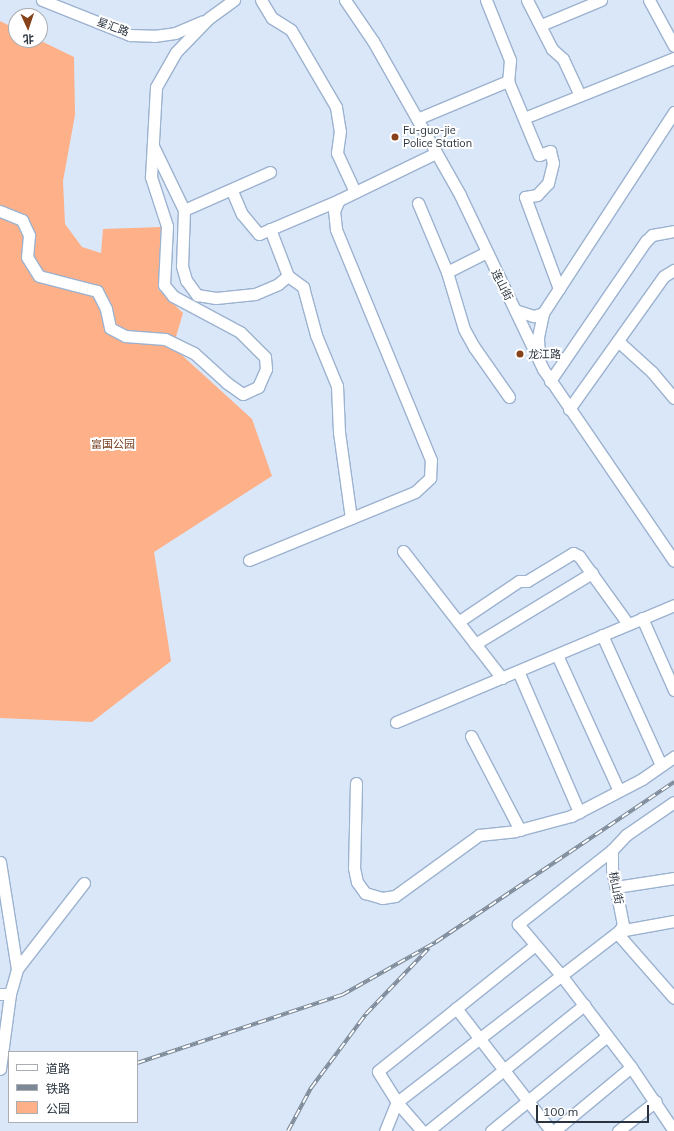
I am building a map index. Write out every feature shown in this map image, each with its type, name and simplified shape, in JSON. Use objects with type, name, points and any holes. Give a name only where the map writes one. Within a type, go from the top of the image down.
[{"type":"street","name":"星汇路","points":[[42,0],[130,35],[154,36],[175,33],[209,18]]},
{"type":"street","points":[[0,211],[22,220],[29,235],[27,257],[39,276],[96,291],[106,309],[110,328],[126,336],[165,339],[194,353],[227,383],[243,394],[258,387],[266,369],[264,357],[240,332],[173,296],[164,285],[167,226],[151,177],[156,87],[176,52],[209,18],[234,0]]},
{"type":"street","points":[[261,0],[272,18],[291,30],[336,107],[340,131],[337,153],[355,192]]},
{"type":"street","name":"连山街","points":[[345,0],[373,41],[460,195],[486,253],[539,362],[550,381],[674,561]]},
{"type":"street","points":[[486,0],[510,60],[508,81],[539,155],[550,150],[553,163],[548,183],[542,191],[525,197],[559,289]]},
{"type":"street","points":[[527,0],[552,49],[563,60],[580,96]]},
{"type":"street","points":[[541,25],[601,0]]},
{"type":"street","points":[[650,0],[674,46]]},
{"type":"street","points":[[524,118],[674,58]]},
{"type":"street","points":[[417,119],[508,81]]},
{"type":"street","points":[[539,362],[538,337],[542,313],[674,112]]},
{"type":"street","points":[[152,144],[184,210],[182,266],[186,280],[197,295],[216,298],[255,294],[278,284],[288,276]]},
{"type":"street","points":[[232,191],[242,214],[259,234],[339,200],[436,153]]},
{"type":"street","points":[[184,210],[232,191],[270,172]]},
{"type":"street","points":[[249,560],[415,492],[430,478],[431,460],[336,229],[334,211],[339,200]]},
{"type":"street","points":[[418,203],[447,272],[464,329],[477,352],[509,397]]},
{"type":"street","points":[[270,229],[288,276],[302,287],[316,334],[337,386],[339,432],[351,518]]},
{"type":"street","points":[[550,381],[646,241],[652,236],[674,231]]},
{"type":"street","points":[[447,272],[486,253]]},
{"type":"street","points":[[569,409],[619,342],[664,276],[674,270]]},
{"type":"street","points":[[515,310],[534,316],[542,313]]},
{"type":"street","points":[[619,342],[652,372],[674,398]]},
{"type":"street","points":[[402,551],[502,678]]},
{"type":"street","points":[[458,622],[519,580],[527,581],[573,553],[579,556],[628,624]]},
{"type":"street","points":[[475,644],[592,573]]},
{"type":"street","points":[[396,722],[674,605]]},
{"type":"street","points":[[642,618],[674,690]]},
{"type":"street","points":[[602,636],[661,765]]},
{"type":"street","points":[[557,655],[619,791]]},
{"type":"street","points":[[518,671],[578,812]]},
{"type":"street","points":[[470,736],[520,830]]},
{"type":"street","points":[[356,783],[354,868],[357,882],[365,893],[382,898],[396,896],[479,835],[520,830],[578,812],[642,779],[674,757]]},
{"type":"street","points":[[674,802],[626,835],[612,850],[518,924],[561,975],[631,1067],[656,1101],[674,1131]]},
{"type":"street","name":"桃山街","points":[[612,850],[616,887],[623,925],[618,932]]},
{"type":"street","points":[[0,862],[17,970]]},
{"type":"street","points":[[616,887],[674,878]]},
{"type":"street","points":[[0,1069],[5,994],[17,970],[84,883]]},
{"type":"street","points":[[385,1131],[397,1102],[618,932],[674,921]]},
{"type":"street","points":[[618,932],[674,998]]},
{"type":"street","points":[[422,1131],[397,1102],[378,1071],[535,945]]},
{"type":"street","points":[[428,1131],[584,1005]]},
{"type":"street","points":[[456,1008],[551,1131]]},
{"type":"street","points":[[491,1131],[607,1036]]},
{"type":"street","points":[[554,1131],[631,1067]]},
{"type":"street","points":[[618,1131],[656,1101]]},
{"type":"green space","name":"富国公园","points":[[0,21],[8,25],[8,48],[48,48],[48,44],[74,57],[75,115],[63,181],[65,224],[82,247],[101,253],[103,229],[161,227],[158,289],[183,313],[173,347],[252,419],[272,476],[154,552],[171,661],[92,722],[0,718]]},
{"type":"railway","points":[[138,1063],[342,995],[436,942],[674,782]]},
{"type":"railway","points":[[288,1131],[311,1088],[366,1014],[429,948]]},
{"type":"place","name":"Fu-guo-jie Police Station","points":[[395,137]]},
{"type":"place","name":"龙江路","points":[[520,354]]}]
